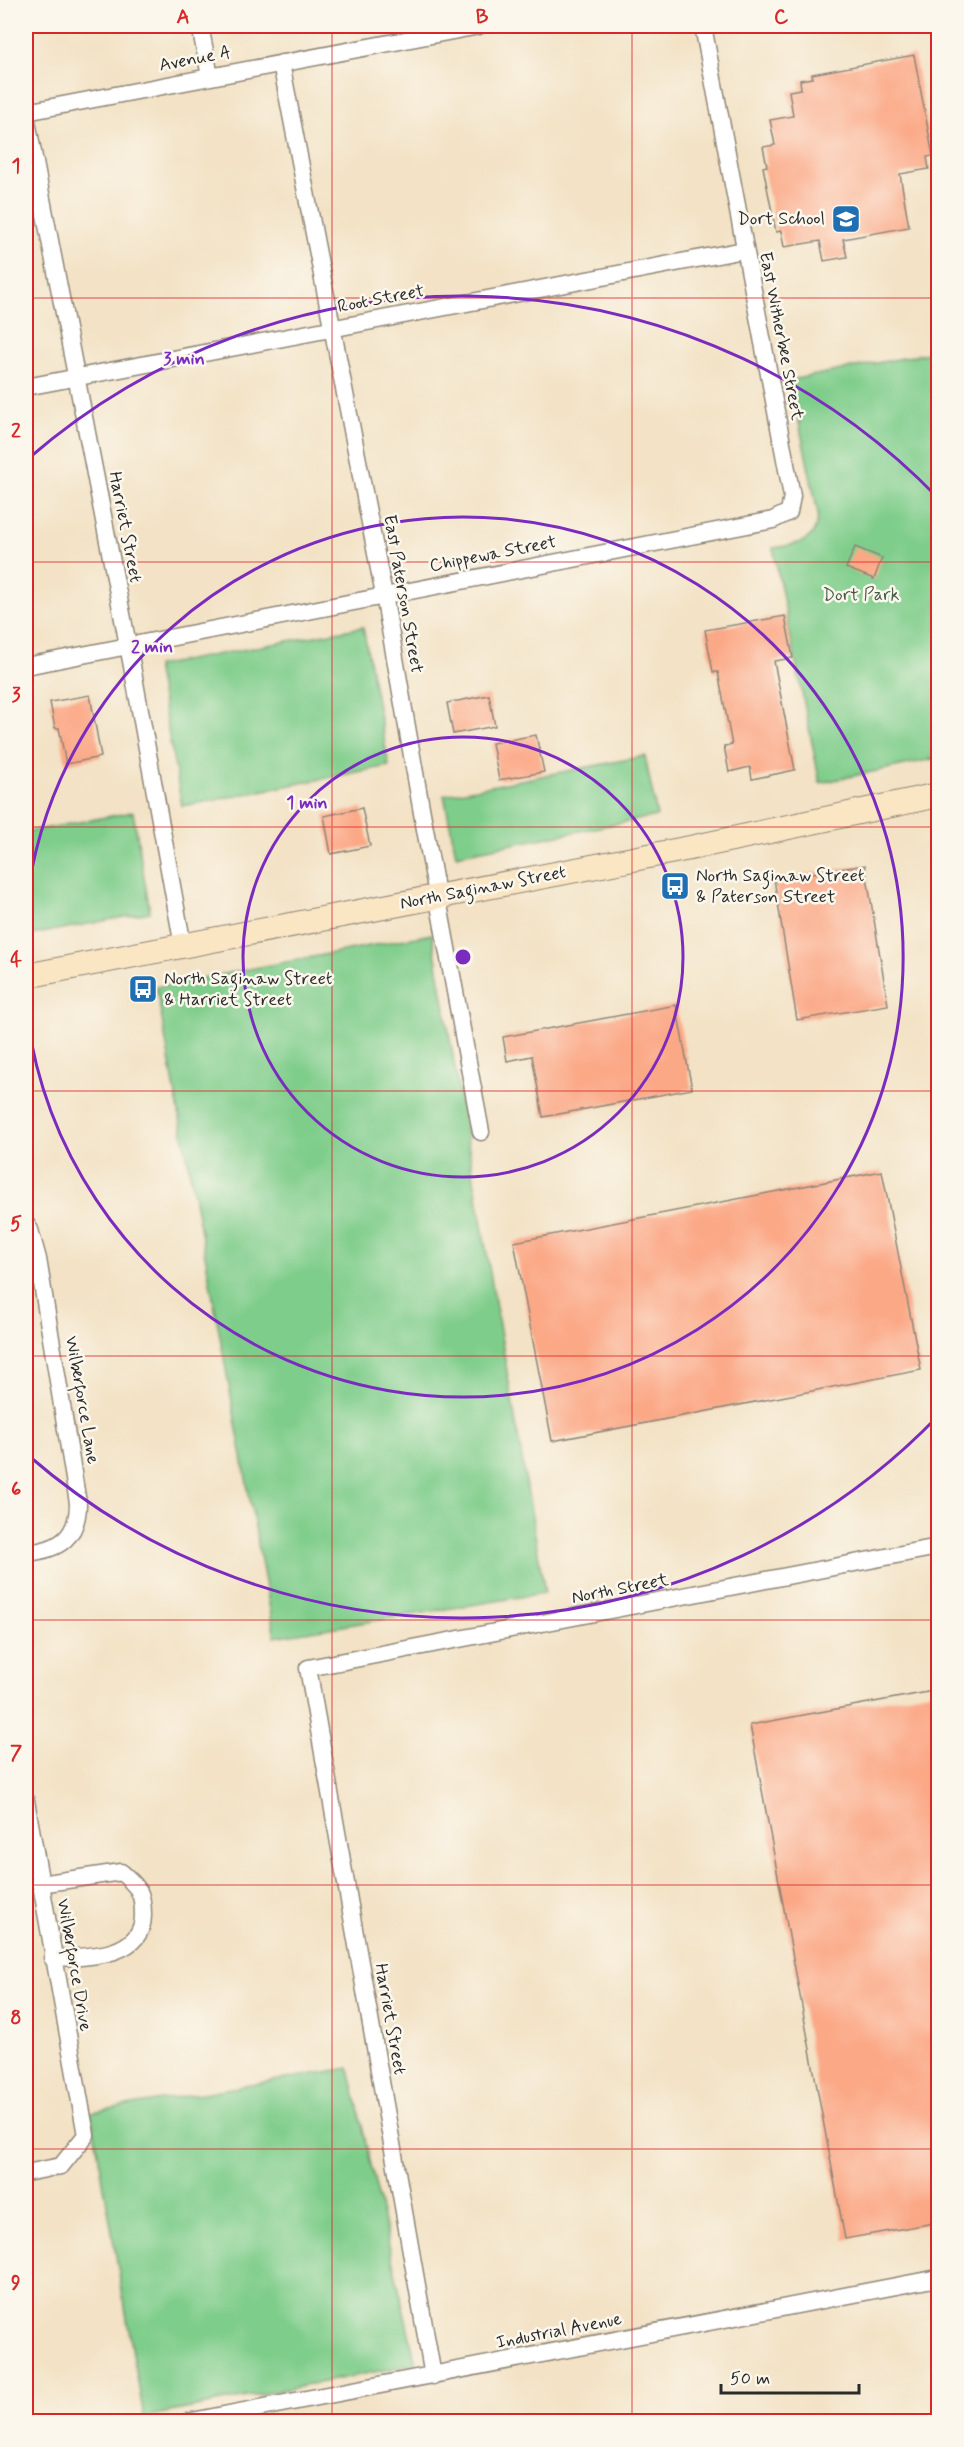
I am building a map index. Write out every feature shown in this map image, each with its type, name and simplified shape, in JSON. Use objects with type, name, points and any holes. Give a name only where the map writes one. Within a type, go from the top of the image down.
[{"type":"main road","name":"North Saginaw Street","points":[[26,976],[690,848],[939,795]]},
{"type":"street","points":[[200,26],[210,76]]},
{"type":"street","name":"Avenue A","points":[[26,114],[470,26]]},
{"type":"street","name":"East Witherbee Street","points":[[703,26],[792,496],[789,512]]},
{"type":"street","name":"East Paterson Street","points":[[281,63],[384,595],[481,1132]]},
{"type":"street","name":"Harriet Street","points":[[26,114],[183,946]]},
{"type":"street","name":"Root Street","points":[[26,387],[744,250]]},
{"type":"street","name":"Chippewa Street","points":[[26,666],[773,520],[789,512]]},
{"type":"street","name":"Wilberforce Lane","points":[[26,1224],[30,1230],[38,1259],[78,1503],[77,1523],[66,1539],[45,1549],[26,1553]]},
{"type":"street","name":"North Street","points":[[308,1668],[939,1547]]},
{"type":"street","name":"Harriet Street","points":[[308,1668],[433,2376]]},
{"type":"street","name":"Wilberforce Drive","points":[[26,1801],[52,1958],[86,2135],[61,2166],[26,2173]]},
{"type":"street","points":[[40,1884],[121,1872],[139,1889],[143,1902],[143,1923],[134,1940],[121,1949],[95,1956],[52,1958]]},
{"type":"street","name":"Industrial Avenue","points":[[187,2421],[939,2278]]},
{"type":"green space","name":"Dort Park","points":[[938,351],[938,758],[820,783],[773,548],[805,540],[814,531],[817,523],[818,513],[790,380]]},
{"type":"green space","points":[[363,627],[389,766],[182,806],[156,666]]},
{"type":"green space","points":[[645,756],[657,816],[456,855],[444,795]]},
{"type":"green space","points":[[133,812],[150,912],[26,936],[26,832]]},
{"type":"green space","points":[[432,934],[545,1593],[275,1637],[156,987]]},
{"type":"green space","points":[[349,2068],[416,2364],[144,2417],[91,2112]]},
{"type":"building","points":[[914,55],[933,156],[927,157],[929,169],[900,174],[909,227],[843,239],[847,257],[824,261],[820,241],[784,247],[781,231],[776,232],[763,167],[767,166],[763,147],[775,145],[770,120],[793,116],[789,91],[801,89],[800,80],[813,78],[812,74]]},
{"type":"building","points":[[855,547],[882,558],[874,579],[846,568]]},
{"type":"building","points":[[785,616],[793,658],[774,661],[795,770],[752,779],[750,767],[729,772],[724,746],[732,745],[718,672],[713,672],[705,630]]},
{"type":"building","points":[[90,695],[101,757],[66,764],[59,728],[55,728],[50,702]]},
{"type":"building","points":[[489,695],[495,726],[453,734],[447,703]]},
{"type":"building","points":[[536,735],[544,772],[499,780],[492,743]]},
{"type":"building","points":[[362,808],[370,846],[331,854],[324,816]]},
{"type":"building","points":[[865,865],[888,1005],[797,1020],[774,879]]},
{"type":"building","points":[[676,1005],[692,1089],[543,1117],[532,1056],[507,1061],[503,1037]]},
{"type":"building","points":[[882,1171],[921,1370],[552,1441],[514,1242]]},
{"type":"building","points":[[939,1690],[939,2222],[845,2239],[750,1725]]},
{"type":"place","name":"Dort School","points":[[846,219]]},
{"type":"place","name":"North Saginaw Street & Paterson Street","points":[[675,886]]},
{"type":"place","name":"North Saginaw Street & Harriet Street","points":[[143,989]]}]
